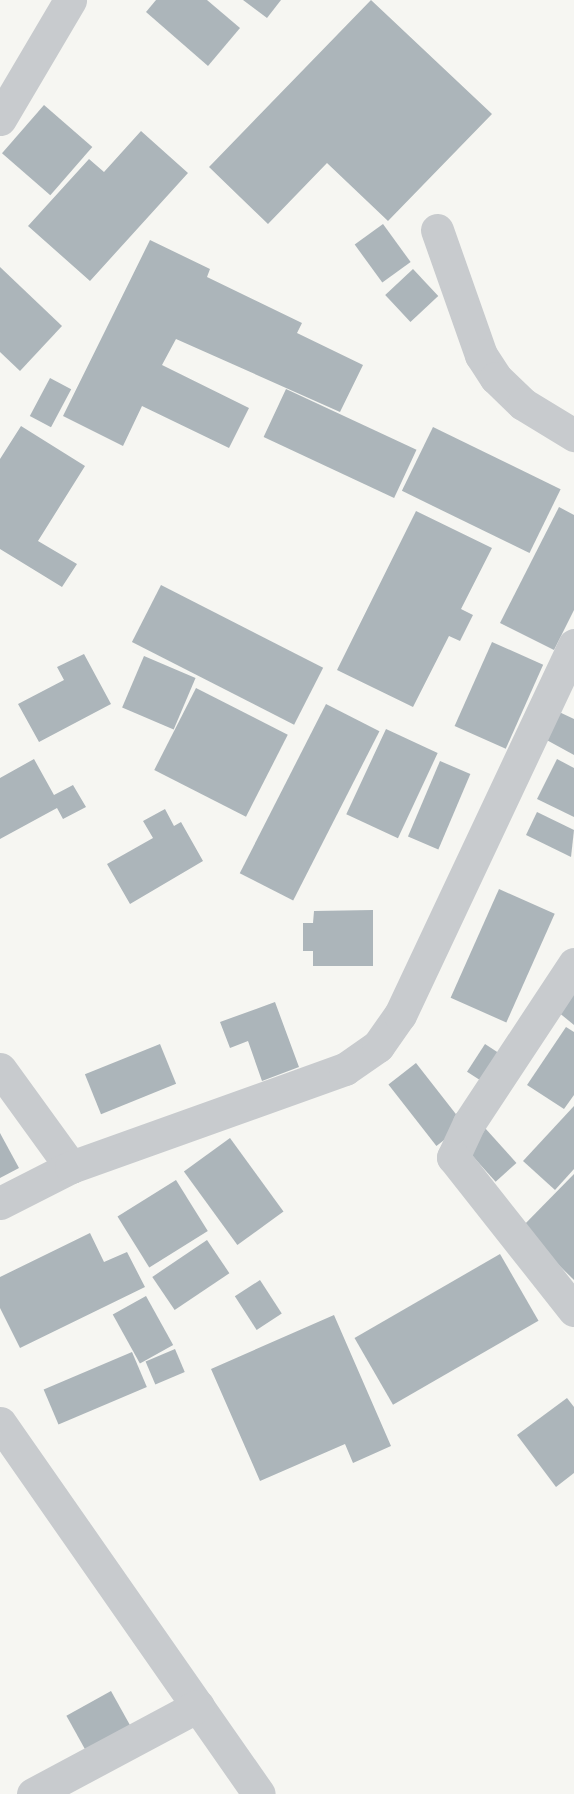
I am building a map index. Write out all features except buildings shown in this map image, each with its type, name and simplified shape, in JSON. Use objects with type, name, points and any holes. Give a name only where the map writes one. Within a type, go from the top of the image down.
[{"type":"street","points":[[0,118],[70,0]]},
{"type":"street","points":[[437,230],[481,355],[496,378],[523,404],[574,435]]},
{"type":"street","points":[[0,1203],[71,1167],[345,1069],[378,1046],[400,1015],[574,645]]},
{"type":"street","points":[[574,964],[469,1123],[453,1157],[574,1310]]},
{"type":"street","points":[[0,1069],[71,1167]]},
{"type":"street","points":[[0,1423],[259,1794]]},
{"type":"street","points":[[33,1794],[198,1706]]}]
